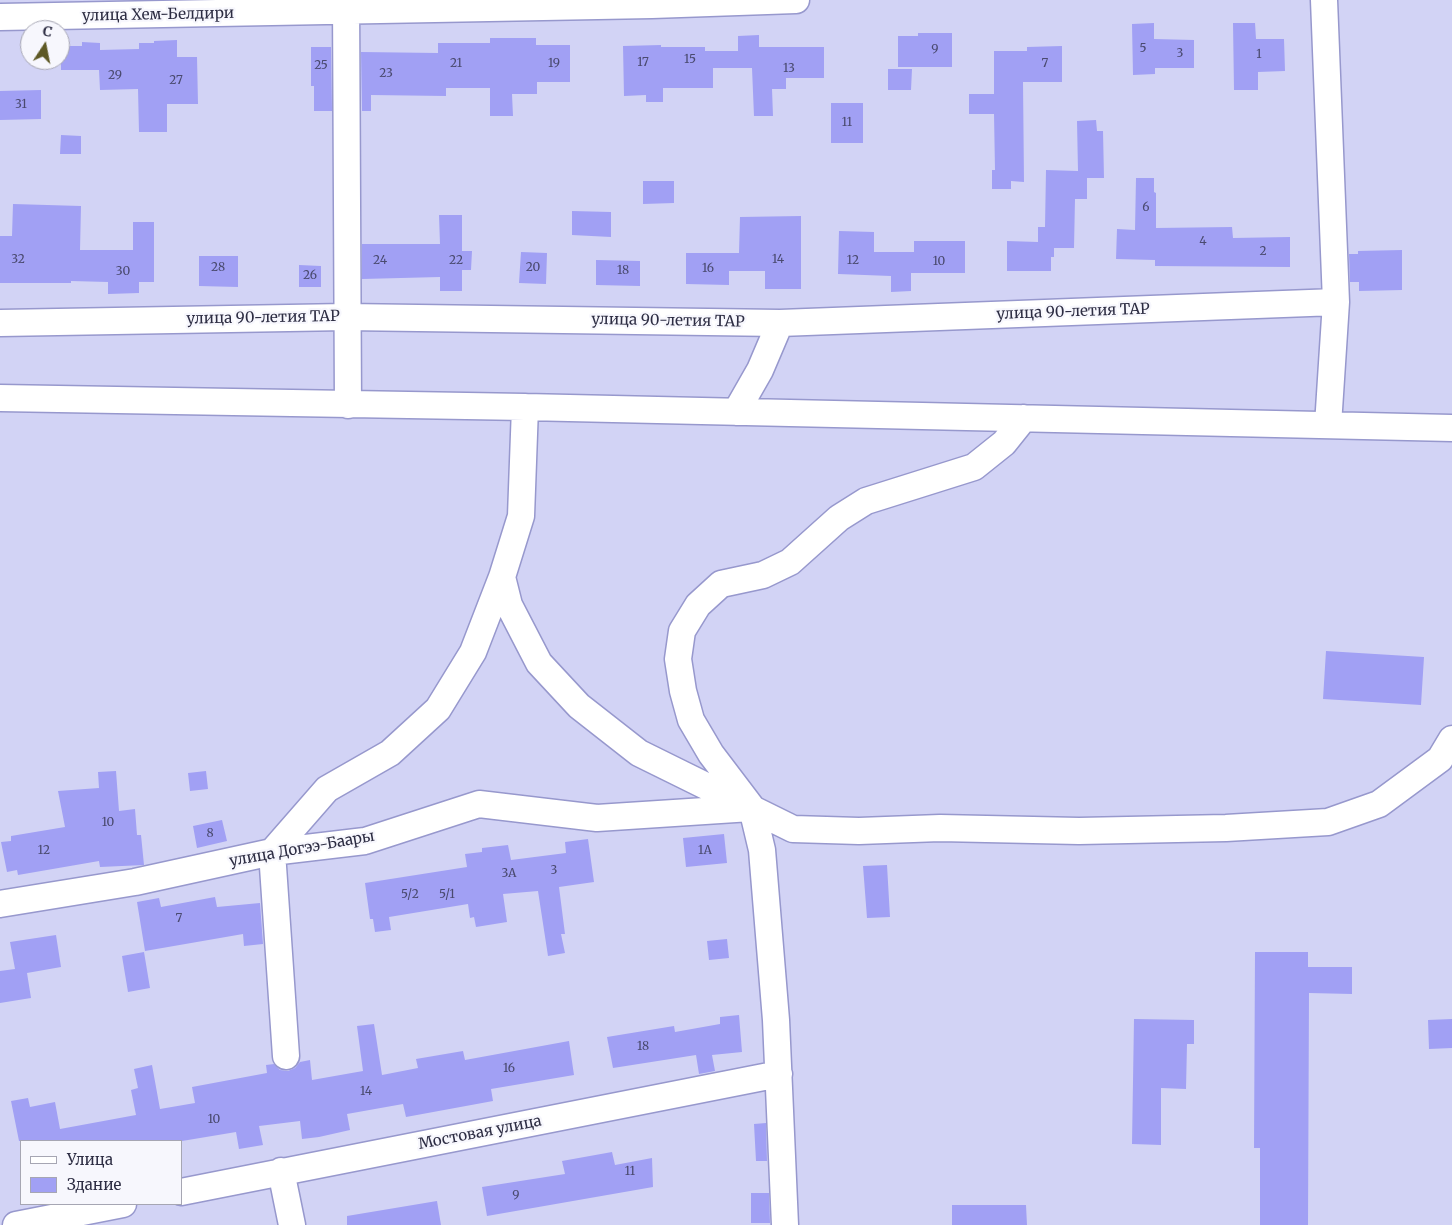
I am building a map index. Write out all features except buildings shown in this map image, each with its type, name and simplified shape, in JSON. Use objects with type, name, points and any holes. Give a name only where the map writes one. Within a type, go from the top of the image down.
[{"type":"street","name":"улица Хем-Белдири","points":[[0,17],[346,6],[796,0]]},
{"type":"street","points":[[1324,0],[1336,302],[1328,425]]},
{"type":"street","points":[[346,6],[346,317],[348,404]]},
{"type":"street","name":"улица 90-летия ТАР","points":[[0,323],[346,317],[780,323],[1336,302]]},
{"type":"street","points":[[736,412],[760,370],[780,323]]},
{"type":"street","points":[[0,398],[525,407],[1452,428]]},
{"type":"street","points":[[286,1056],[272,852],[327,789],[390,753],[438,709],[473,652],[502,577],[521,516],[525,407]]},
{"type":"street","points":[[785,1225],[780,1074],[762,850],[752,808],[711,754],[691,720],[683,692],[678,659],[682,631],[698,605],[721,584],[763,574],[790,562],[839,518],[866,501],[974,468],[1004,443],[1024,418]]},
{"type":"street","points":[[502,577],[509,605],[539,663],[579,706],[639,753],[793,829],[859,831],[940,828],[1099,831],[1226,828],[1328,822],[1379,804],[1440,759],[1452,739]]},
{"type":"street","name":"улица Догээ-Баары","points":[[0,904],[135,882],[272,852],[365,841],[479,804],[597,818],[752,808]]},
{"type":"street","name":"Мостовая улица","points":[[182,1192],[780,1074]]},
{"type":"street","points":[[281,1171],[292,1225]]},
{"type":"street","points":[[16,1225],[118,1205]]}]
